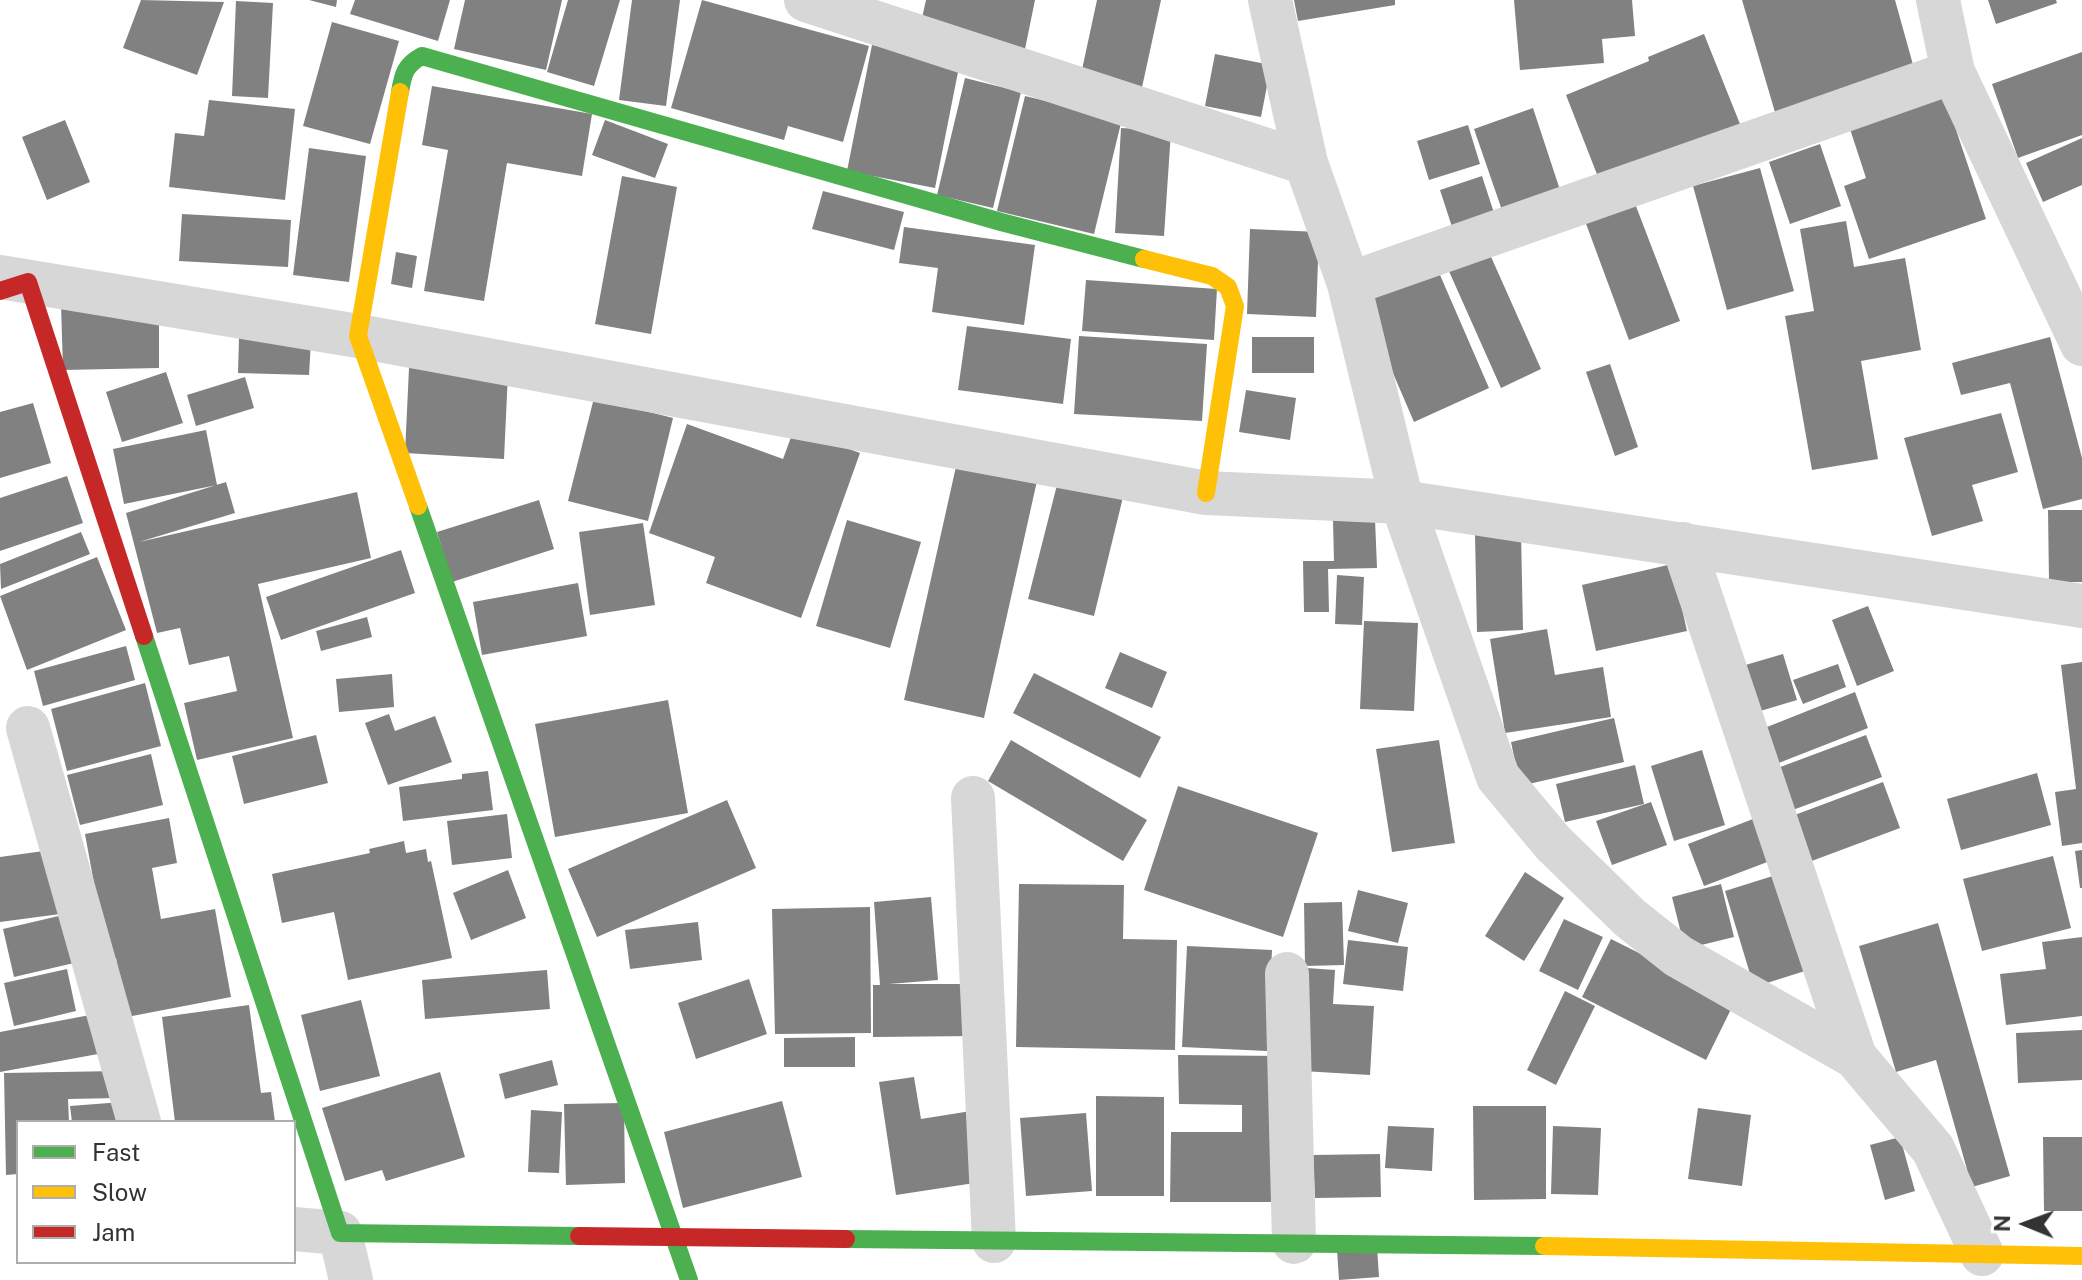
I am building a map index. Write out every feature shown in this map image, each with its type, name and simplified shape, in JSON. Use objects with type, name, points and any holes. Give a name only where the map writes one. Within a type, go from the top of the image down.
[{"type":"street","points":[[806,0],[1306,163]]},
{"type":"street","points":[[1270,0],[1306,163],[1349,284],[1402,502],[1498,777],[1553,843],[1630,918],[1678,956],[1855,1057],[1933,1149],[1982,1254]]},
{"type":"street","points":[[1938,0],[1953,72],[2082,344]]},
{"type":"street","points":[[689,1280],[358,336],[403,74],[409,63],[422,56],[1001,222],[1212,276],[1228,287],[1235,306],[1206,493]]},
{"type":"street","points":[[1349,284],[1953,72]]},
{"type":"street","points":[[351,1280],[340,1233],[9,283],[358,336],[1206,493],[1402,502],[2082,606]]},
{"type":"street","points":[[1683,544],[1855,1057]]},
{"type":"street","points":[[28,728],[138,1120]]},
{"type":"street","points":[[973,798],[994,1241]]},
{"type":"street","points":[[1287,974],[1294,1242]]},
{"type":"street","points":[[296,1229],[340,1233],[1294,1242],[2082,1256]]},
{"type":"building","points":[[141,0],[224,2],[197,75],[123,48]]},
{"type":"building","points":[[309,0],[337,0],[336,7]]},
{"type":"building","points":[[355,0],[450,0],[438,41],[350,14]]},
{"type":"building","points":[[465,0],[562,0],[546,70],[454,49]]},
{"type":"building","points":[[568,0],[620,0],[594,86],[547,72]]},
{"type":"building","points":[[632,0],[680,0],[666,106],[619,100]]},
{"type":"building","points":[[702,0],[869,46],[843,142],[788,126],[784,140],[671,108]]},
{"type":"building","points":[[926,0],[1035,0],[1025,49],[920,27]]},
{"type":"building","points":[[1097,0],[1161,0],[1141,92],[1080,79]]},
{"type":"building","points":[[1294,0],[1395,0],[1395,5],[1298,21]]},
{"type":"building","points":[[1514,0],[1632,0],[1635,36],[1602,39],[1604,63],[1520,70]]},
{"type":"building","points":[[1742,0],[1895,0],[1917,79],[1777,119]]},
{"type":"building","points":[[1988,0],[2056,0],[2057,3],[1996,24]]},
{"type":"building","points":[[236,1],[273,3],[268,98],[232,96]]},
{"type":"building","points":[[332,22],[399,41],[370,144],[303,126]]},
{"type":"building","points":[[1704,34],[1740,124],[1600,182],[1566,95],[1649,61],[1648,57]]},
{"type":"building","points":[[872,45],[960,62],[935,188],[847,171]]},
{"type":"building","points":[[2082,52],[2082,135],[2018,158],[1992,84]]},
{"type":"building","points":[[1215,54],[1271,65],[1261,117],[1205,106]]},
{"type":"building","points":[[965,78],[1021,92],[993,208],[937,195]]},
{"type":"building","points":[[432,86],[592,114],[582,176],[507,163],[484,301],[424,291],[448,150],[422,145]]},
{"type":"building","points":[[1025,96],[1122,119],[1094,234],[997,211]]},
{"type":"building","points":[[1945,97],[1986,219],[1869,259],[1844,186],[1866,178],[1850,129]]},
{"type":"building","points":[[209,100],[295,109],[285,200],[169,187],[175,133],[204,136]]},
{"type":"building","points":[[1533,108],[1562,196],[1504,216],[1474,129]]},
{"type":"building","points":[[65,120],[90,182],[47,200],[22,137]]},
{"type":"building","points":[[605,120],[668,144],[655,178],[592,155]]},
{"type":"building","points":[[1468,125],[1480,164],[1429,180],[1417,141]]},
{"type":"building","points":[[1121,128],[1171,131],[1164,236],[1115,233]]},
{"type":"building","points":[[2082,138],[2082,185],[2043,202],[2026,163]]},
{"type":"building","points":[[1820,144],[1841,206],[1790,224],[1769,162]]},
{"type":"building","points":[[309,148],[366,156],[349,282],[293,275]]},
{"type":"building","points":[[1760,168],[1794,291],[1727,310],[1693,186]]},
{"type":"building","points":[[622,176],[677,187],[651,334],[595,324]]},
{"type":"building","points":[[1482,176],[1495,216],[1453,230],[1440,190]]},
{"type":"building","points":[[823,191],[904,212],[894,250],[812,229]]},
{"type":"building","points":[[1634,201],[1680,321],[1629,340],[1585,221]]},
{"type":"building","points":[[182,214],[291,220],[288,267],[179,261]]},
{"type":"building","points":[[1846,221],[1854,267],[1905,258],[1921,350],[1861,361],[1878,459],[1812,470],[1785,316],[1814,311],[1800,229]]},
{"type":"building","points":[[904,227],[1035,245],[1024,325],[932,312],[938,268],[899,263]]},
{"type":"building","points":[[1250,229],[1319,232],[1316,317],[1247,314]]},
{"type":"building","points":[[1488,250],[1541,369],[1501,388],[1448,269]]},
{"type":"building","points":[[396,252],[417,256],[412,288],[391,284]]},
{"type":"building","points":[[1437,268],[1489,388],[1414,422],[1362,301]]},
{"type":"building","points":[[1086,280],[1217,289],[1214,340],[1082,331]]},
{"type":"building","points":[[159,304],[159,368],[63,370],[61,305]]},
{"type":"building","points":[[967,326],[1071,339],[1063,404],[958,390]]},
{"type":"building","points":[[1079,336],[1207,344],[1202,421],[1074,414]]},
{"type":"building","points":[[1252,337],[1314,337],[1314,373],[1252,373]]},
{"type":"building","points":[[2050,337],[2082,458],[2082,499],[2043,509],[2010,383],[1961,395],[1952,363]]},
{"type":"building","points":[[239,338],[311,341],[309,375],[238,373]]},
{"type":"building","points":[[1610,364],[1638,447],[1615,456],[1586,372]]},
{"type":"building","points":[[409,368],[508,373],[504,459],[405,453]]},
{"type":"building","points":[[166,372],[183,423],[122,442],[106,392]]},
{"type":"building","points":[[245,377],[254,408],[196,426],[187,395]]},
{"type":"building","points":[[1246,390],[1296,398],[1290,440],[1239,432]]},
{"type":"building","points":[[594,398],[673,418],[648,521],[568,501]]},
{"type":"building","points":[[33,403],[51,463],[0,478],[0,412]]},
{"type":"building","points":[[2001,413],[2018,472],[1972,485],[1983,521],[1932,536],[1904,438]]},
{"type":"building","points":[[687,424],[783,459],[794,429],[860,453],[801,618],[706,583],[715,557],[649,533]]},
{"type":"building","points":[[206,430],[217,485],[124,504],[113,449]]},
{"type":"building","points":[[957,462],[1037,481],[984,718],[904,700]]},
{"type":"building","points":[[67,476],[83,523],[0,551],[0,498]]},
{"type":"building","points":[[1059,477],[1124,493],[1094,616],[1028,599]]},
{"type":"building","points":[[226,482],[235,513],[139,542],[357,492],[371,558],[258,584],[293,738],[197,760],[184,703],[237,691],[229,656],[189,665],[180,628],[157,633],[126,513]]},
{"type":"building","points":[[539,500],[554,549],[452,582],[437,532]]},
{"type":"building","points":[[2048,510],[2082,510],[2082,582],[2049,582]]},
{"type":"building","points":[[1375,519],[1377,568],[1328,569],[1329,612],[1304,612],[1303,561],[1334,561],[1333,520]]},
{"type":"building","points":[[847,520],[921,542],[890,648],[816,626]]},
{"type":"building","points":[[643,523],[655,605],[590,615],[579,532]]},
{"type":"building","points":[[81,532],[90,554],[1,589],[0,564]]},
{"type":"building","points":[[1521,533],[1523,630],[1477,632],[1475,534]]},
{"type":"building","points":[[401,550],[415,593],[281,640],[266,597]]},
{"type":"building","points":[[97,557],[126,630],[27,670],[0,596]]},
{"type":"building","points":[[1672,564],[1687,631],[1596,651],[1582,585]]},
{"type":"building","points":[[1337,575],[1364,577],[1362,625],[1335,624]]},
{"type":"building","points":[[578,583],[587,636],[482,655],[473,602]]},
{"type":"building","points":[[1868,606],[1894,671],[1857,686],[1832,620]]},
{"type":"building","points":[[367,617],[372,637],[321,651],[316,631]]},
{"type":"building","points":[[1364,621],[1418,623],[1414,711],[1360,709]]},
{"type":"building","points":[[1547,629],[1555,675],[1603,667],[1611,717],[1505,733],[1490,639]]},
{"type":"building","points":[[126,646],[135,680],[43,706],[34,671]]},
{"type":"building","points":[[1120,652],[1167,672],[1152,708],[1105,688]]},
{"type":"building","points":[[1783,654],[1797,700],[1757,712],[1742,666]]},
{"type":"building","points":[[2082,662],[2082,843],[2062,846],[2055,792],[2076,789],[2061,665]]},
{"type":"building","points":[[1838,664],[1846,687],[1803,704],[1793,680]]},
{"type":"building","points":[[1034,673],[1161,737],[1140,778],[1013,713]]},
{"type":"building","points":[[392,674],[394,707],[339,712],[336,679]]},
{"type":"building","points":[[145,683],[161,746],[67,771],[51,709]]},
{"type":"building","points":[[1855,692],[1868,728],[1771,766],[1757,731]]},
{"type":"building","points":[[668,700],[688,813],[555,837],[535,724]]},
{"type":"building","points":[[389,714],[395,731],[435,716],[452,762],[388,785],[365,723]]},
{"type":"building","points":[[1614,718],[1624,762],[1520,786],[1511,742]]},
{"type":"building","points":[[316,735],[328,783],[244,804],[232,756]]},
{"type":"building","points":[[1866,735],[1882,777],[1790,811],[1775,769]]},
{"type":"building","points":[[1011,740],[1147,820],[1123,861],[988,781]]},
{"type":"building","points":[[1439,740],[1455,843],[1392,852],[1376,749]]},
{"type":"building","points":[[1702,750],[1725,825],[1674,841],[1651,766]]},
{"type":"building","points":[[151,754],[163,805],[80,825],[67,775]]},
{"type":"building","points":[[1635,765],[1644,804],[1565,822],[1556,784]]},
{"type":"building","points":[[488,771],[493,810],[403,821],[399,787],[462,779],[462,774]]},
{"type":"building","points":[[2037,773],[2051,825],[1961,850],[1947,799]]},
{"type":"building","points":[[1883,782],[1900,828],[1809,862],[1792,816]]},
{"type":"building","points":[[1178,786],[1318,833],[1283,937],[1144,890]]},
{"type":"building","points":[[727,800],[756,868],[597,937],[568,869]]},
{"type":"building","points":[[1651,802],[1667,845],[1612,865],[1596,821]]},
{"type":"building","points":[[507,814],[512,858],[452,865],[447,821]]},
{"type":"building","points":[[169,818],[177,863],[152,868],[161,919],[215,909],[231,997],[127,1017],[116,958],[108,960],[85,834]]},
{"type":"building","points":[[1753,819],[1770,861],[1704,886],[1688,844]]},
{"type":"building","points":[[404,841],[406,853],[426,849],[428,862],[431,861],[452,958],[348,980],[334,912],[282,923],[272,874],[370,853],[369,849]]},
{"type":"building","points":[[51,850],[60,914],[0,922],[0,857]]},
{"type":"building","points":[[2082,850],[2082,888],[2080,888],[2075,851]]},
{"type":"building","points":[[2053,856],[2071,928],[1982,951],[1963,879]]},
{"type":"building","points":[[508,870],[526,918],[471,940],[453,893]]},
{"type":"building","points":[[1525,872],[1564,898],[1524,961],[1485,936]]},
{"type":"building","points":[[1776,875],[1805,971],[1754,987],[1725,891]]},
{"type":"building","points":[[1019,884],[1124,885],[1123,939],[1177,940],[1175,1050],[1016,1047]]},
{"type":"building","points":[[1721,884],[1734,937],[1685,949],[1672,897]]},
{"type":"building","points":[[1358,890],[1408,903],[1398,943],[1348,931]]},
{"type":"building","points":[[931,897],[938,980],[889,984],[974,984],[975,1036],[873,1037],[873,985],[880,985],[874,902]]},
{"type":"building","points":[[1342,902],[1344,965],[1305,966],[1304,903]]},
{"type":"building","points":[[870,907],[871,1033],[775,1034],[772,909]]},
{"type":"building","points":[[63,915],[74,963],[14,977],[3,929]]},
{"type":"building","points":[[1564,919],[1603,937],[1578,990],[1539,971]]},
{"type":"building","points":[[698,922],[702,960],[630,969],[625,930]]},
{"type":"building","points":[[1938,923],[2010,1176],[1972,1187],[1936,1060],[1896,1072],[1859,946]]},
{"type":"building","points":[[2082,937],[2082,1016],[2006,1025],[2000,974],[2046,969],[2042,942]]},
{"type":"building","points":[[1611,939],[1735,1001],[1706,1060],[1582,997]]},
{"type":"building","points":[[1348,940],[1408,947],[1403,991],[1343,984]]},
{"type":"building","points":[[1187,946],[1272,950],[1267,1051],[1182,1047]]},
{"type":"building","points":[[1307,968],[1335,970],[1333,1004],[1374,1006],[1370,1075],[1302,1071]]},
{"type":"building","points":[[67,969],[76,1011],[14,1026],[4,983]]},
{"type":"building","points":[[547,970],[550,1009],[425,1019],[422,980]]},
{"type":"building","points":[[749,979],[767,1034],[696,1059],[678,1003]]},
{"type":"building","points":[[1565,991],[1595,1006],[1556,1085],[1527,1070]]},
{"type":"building","points":[[361,1000],[380,1076],[320,1091],[301,1015]]},
{"type":"building","points":[[249,1005],[261,1093],[271,1092],[275,1120],[175,1120],[162,1017]]},
{"type":"building","points":[[90,1015],[98,1054],[0,1072],[0,1032]]},
{"type":"building","points":[[2082,1030],[2082,1080],[2018,1083],[2016,1033]]},
{"type":"building","points":[[855,1037],[855,1067],[784,1067],[784,1038]]},
{"type":"building","points":[[1178,1055],[1283,1056],[1283,1202],[1170,1202],[1171,1132],[1242,1132],[1242,1105],[1179,1104]]},
{"type":"building","points":[[552,1060],[558,1085],[505,1099],[499,1074]]},
{"type":"building","points":[[118,1071],[118,1098],[68,1099],[69,1120],[16,1120],[16,1174],[6,1175],[4,1073]]},
{"type":"building","points":[[440,1072],[465,1157],[386,1181],[382,1170],[345,1181],[322,1108]]},
{"type":"building","points":[[914,1077],[921,1119],[971,1111],[981,1182],[896,1195],[879,1082]]},
{"type":"building","points":[[1096,1096],[1164,1097],[1164,1196],[1096,1196]]},
{"type":"building","points":[[782,1101],[802,1177],[683,1208],[664,1132]]},
{"type":"building","points":[[122,1102],[124,1120],[72,1120],[70,1106]]},
{"type":"building","points":[[624,1103],[625,1183],[566,1185],[564,1104]]},
{"type":"building","points":[[1473,1106],[1546,1106],[1546,1199],[1474,1200]]},
{"type":"building","points":[[1698,1108],[1751,1115],[1742,1186],[1688,1179]]},
{"type":"building","points":[[531,1110],[562,1112],[559,1173],[528,1172]]},
{"type":"building","points":[[1086,1113],[1092,1191],[1026,1196],[1020,1118]]},
{"type":"building","points":[[1388,1126],[1434,1128],[1432,1171],[1385,1168]]},
{"type":"building","points":[[1553,1126],[1601,1128],[1598,1195],[1551,1194]]},
{"type":"building","points":[[1900,1137],[1915,1191],[1885,1200],[1870,1145]]},
{"type":"building","points":[[2043,1137],[2082,1137],[2082,1211],[2044,1211]]},
{"type":"building","points":[[1380,1154],[1381,1197],[1315,1198],[1313,1155]]},
{"type":"building","points":[[1377,1247],[1379,1277],[1339,1280],[1337,1250]]},
{"type":"traffic: fast","points":[[400,92],[406,71],[422,56],[1001,222],[1144,259]]},
{"type":"traffic: fast","points":[[418,506],[689,1280]]},
{"type":"traffic: fast","points":[[144,636],[340,1233],[579,1236]]},
{"type":"traffic: fast","points":[[846,1239],[1544,1246]]},
{"type":"traffic: slow","points":[[400,92],[358,336],[418,506]]},
{"type":"traffic: slow","points":[[1144,259],[1212,276],[1228,287],[1235,306],[1206,493]]},
{"type":"traffic: slow","points":[[1544,1246],[2082,1256]]},
{"type":"traffic: jam","points":[[0,291],[28,282],[144,636]]},
{"type":"traffic: jam","points":[[579,1236],[846,1239]]}]
